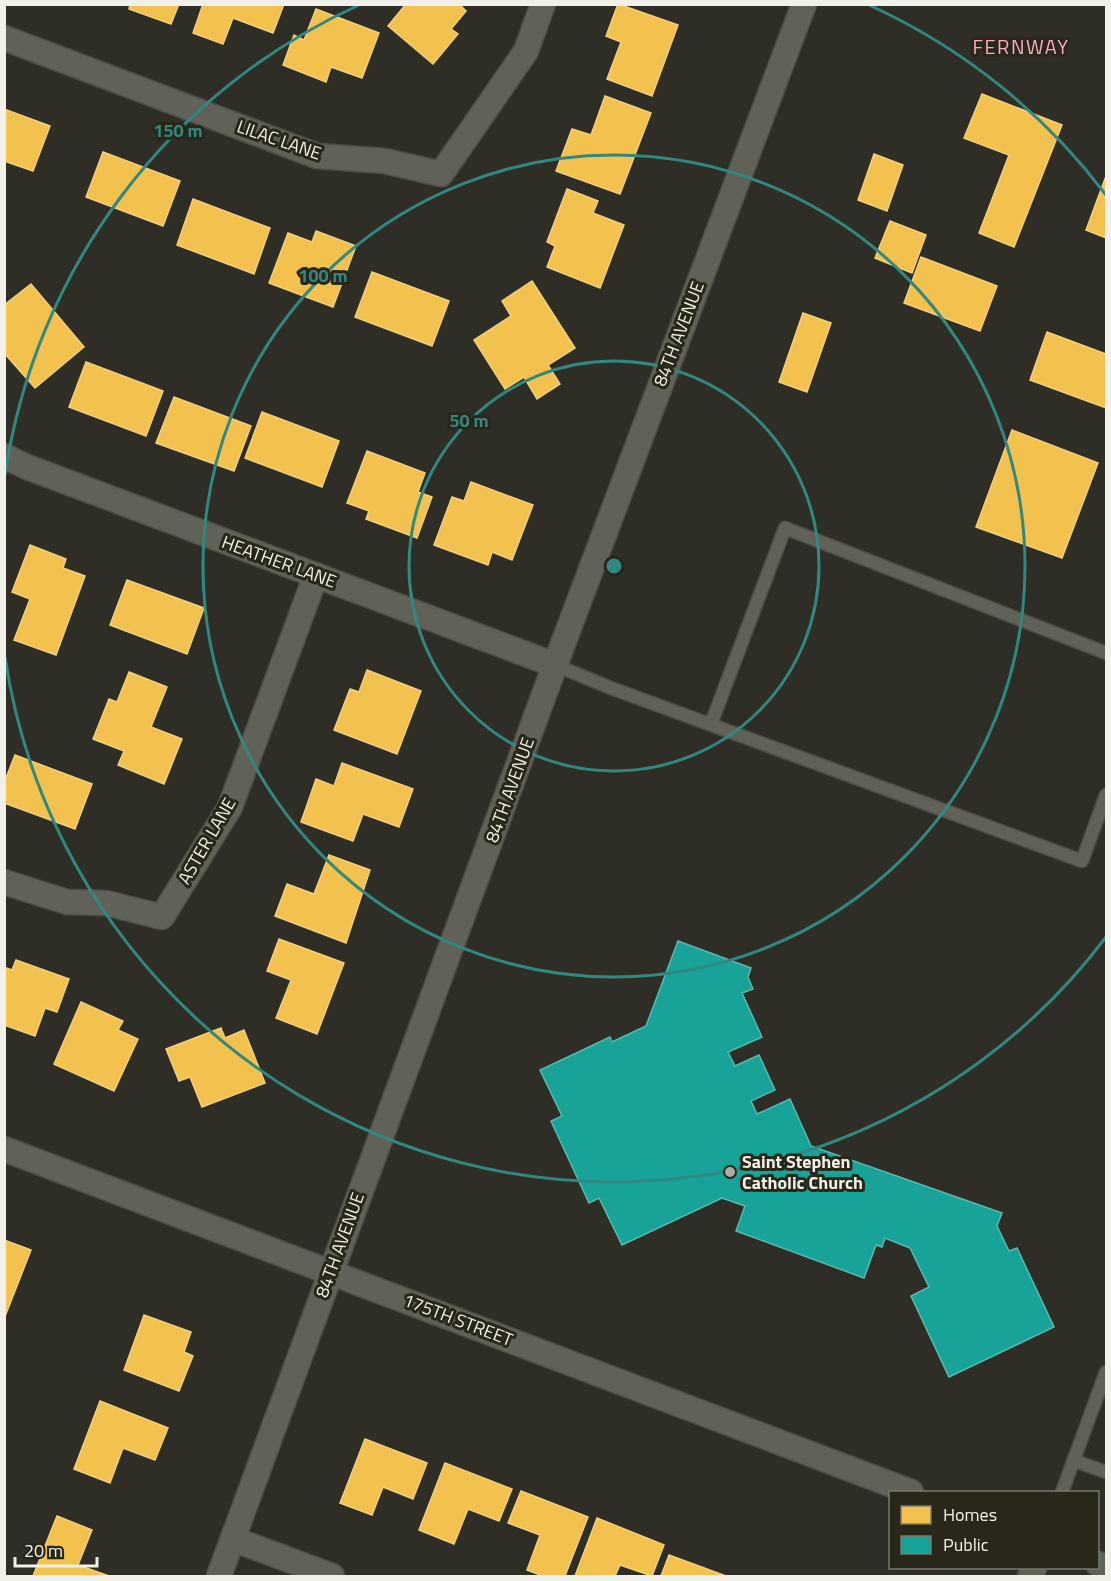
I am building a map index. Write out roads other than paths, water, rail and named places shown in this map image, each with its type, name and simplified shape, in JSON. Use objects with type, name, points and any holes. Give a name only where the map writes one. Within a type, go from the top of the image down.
[{"type":"street","name":"LILAC LANE","points":[[4,38],[317,156],[385,161],[441,174],[526,51],[543,4]]},
{"type":"street","name":"84TH AVENUE","points":[[219,1576],[555,665],[804,4]]},
{"type":"street","name":"HEATHER LANE","points":[[4,456],[27,468],[555,665]]},
{"type":"street","name":"ASTER LANE","points":[[4,882],[67,902],[106,903],[162,917],[230,807],[316,575]]},
{"type":"street","name":"175TH STREET","points":[[4,1149],[908,1491]]},
{"type":"street","points":[[233,1539],[332,1576]]},
{"type":"lane","points":[[711,724],[785,528],[1107,653]]},
{"type":"lane","points":[[555,665],[611,688],[1082,861],[1107,795]]},
{"type":"lane","points":[[1062,1491],[1107,1372]]},
{"type":"lane","points":[[1075,1461],[1107,1472]]},
{"type":"place","name":"Saint Stephen Catholic Church","points":[[730,1172]]},
{"type":"district","name":"FERNWAY","points":[[1021,47]]}]
